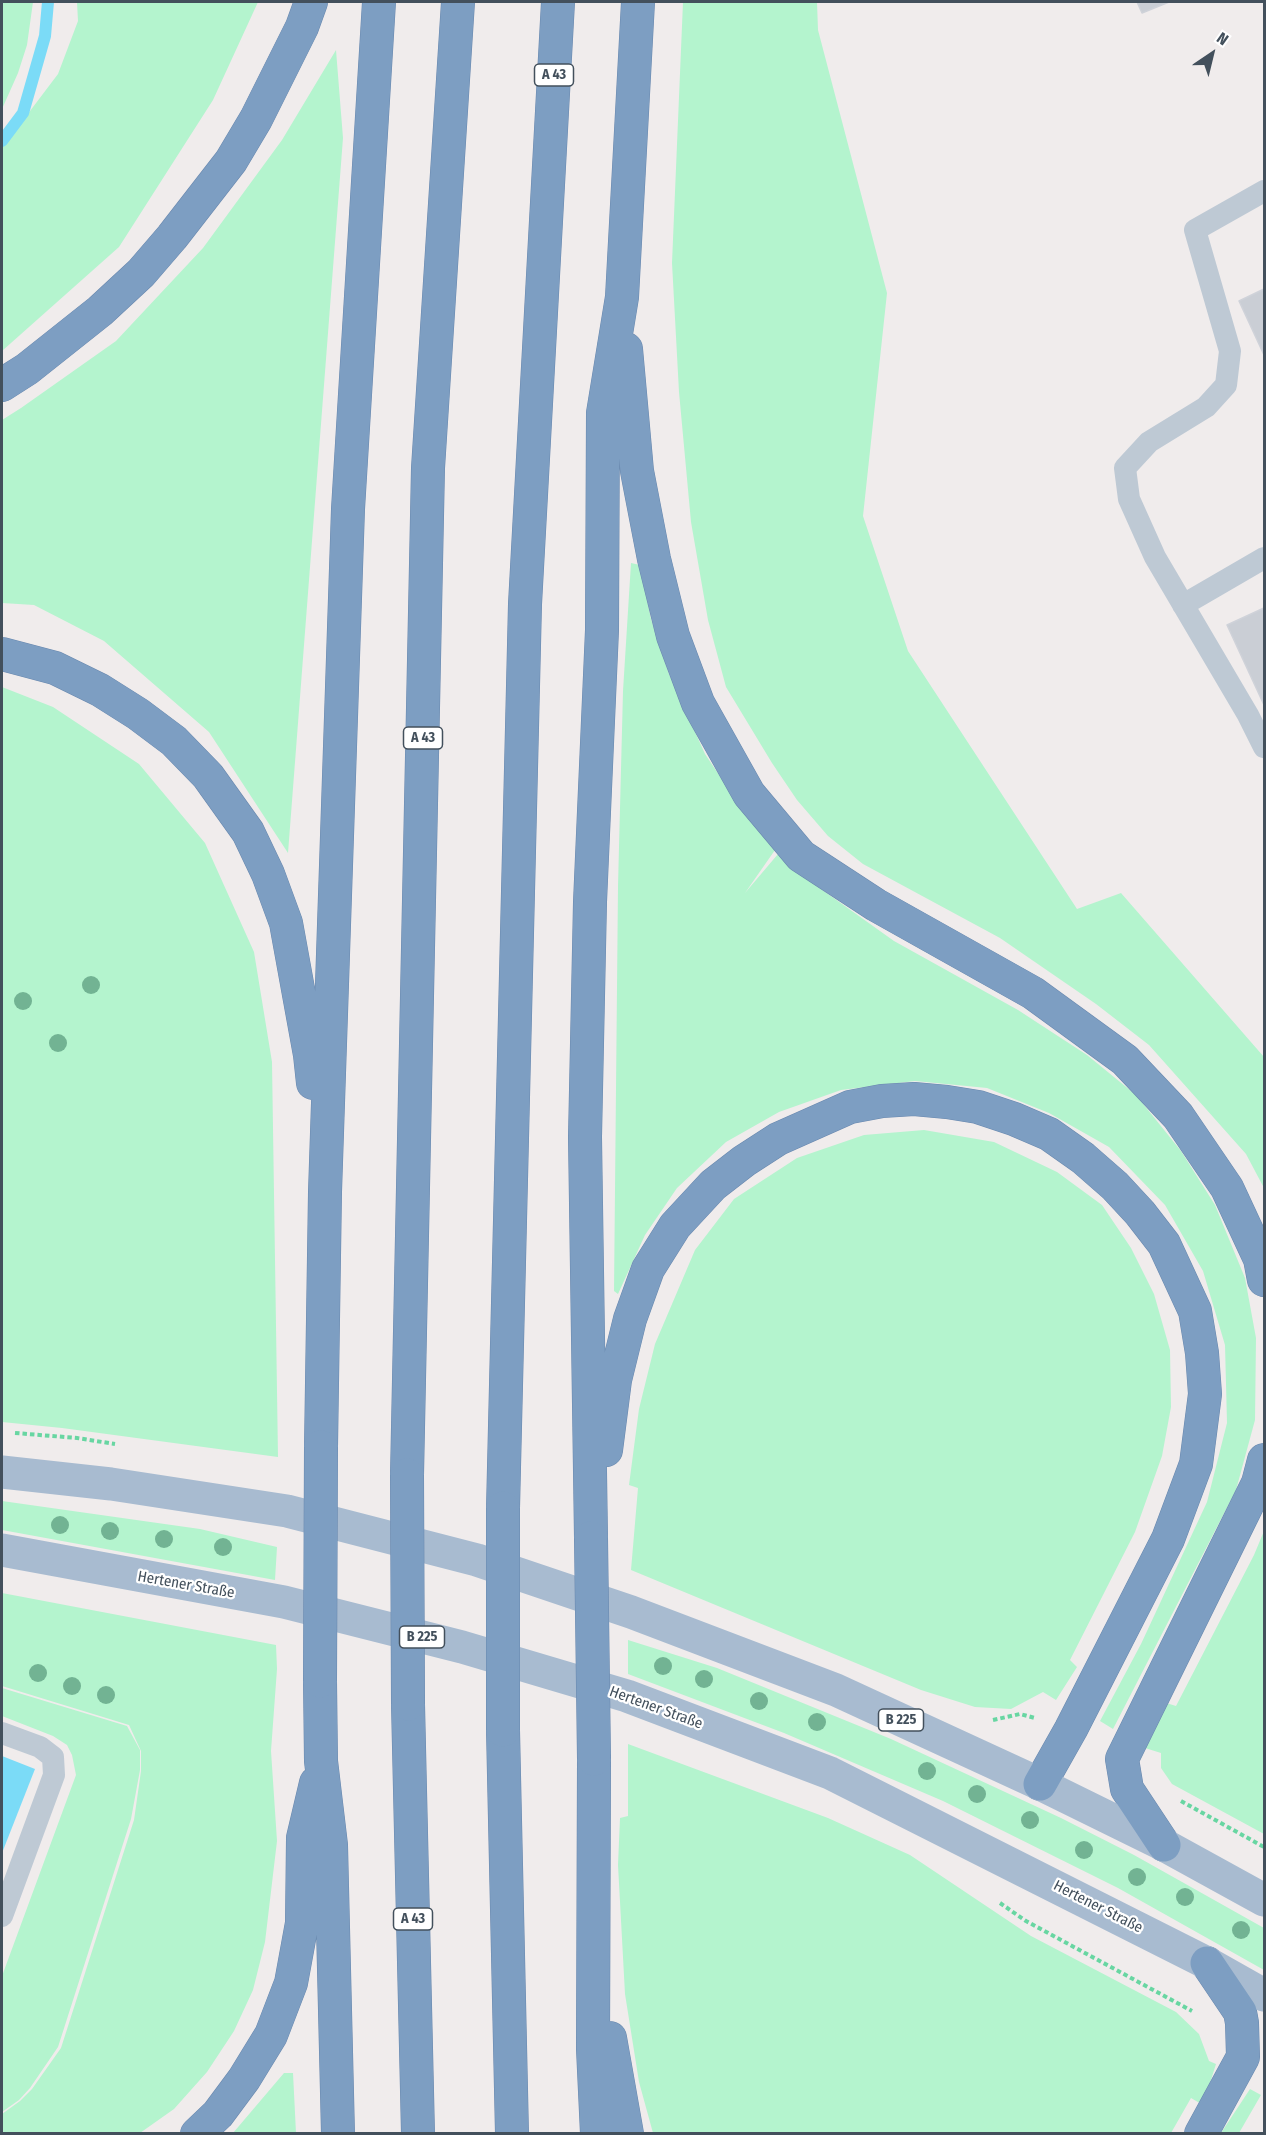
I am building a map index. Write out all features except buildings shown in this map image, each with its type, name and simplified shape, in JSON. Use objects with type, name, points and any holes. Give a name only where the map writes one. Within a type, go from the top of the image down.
[{"type":"highway","points":[[2,385],[27,369],[100,311],[141,273],[172,237],[231,161],[256,119],[292,47],[311,2]]},
{"type":"highway","points":[[338,2133],[331,1845],[321,1761],[321,1447],[325,1192],[348,509],[379,2]]},
{"type":"highway","name":"A 43","points":[[418,2133],[408,1704],[407,1476],[428,468],[458,2]]},
{"type":"highway","name":"A 43","points":[[512,2133],[503,1730],[503,1508],[525,604],[558,2]]},
{"type":"highway","points":[[597,2133],[593,2049],[594,1759],[585,1137],[590,902],[602,630],[603,413],[622,297],[638,2]]},
{"type":"highway","points":[[622,297],[637,471],[654,559],[673,636],[698,703],[749,794],[801,856],[876,905],[1033,993],[1125,1060],[1178,1116],[1227,1188],[1260,1259],[1264,1280]]},
{"type":"highway","points":[[2,654],[55,668],[100,690],[138,714],[174,741],[208,776],[248,832],[268,873],[286,923],[310,1055],[325,1192]]},
{"type":"highway","points":[[591,1538],[601,1493],[615,1380],[634,1309],[648,1269],[675,1226],[713,1185],[778,1139],[850,1107],[882,1101],[936,1101],[978,1107],[1049,1134],[1083,1158],[1115,1186],[1164,1244],[1195,1311],[1202,1353],[1204,1394],[1196,1464],[1168,1539],[1040,1784]]},
{"type":"highway","points":[[1164,1845],[1127,1789],[1122,1759],[1258,1483],[1264,1460]]},
{"type":"highway","points":[[197,2133],[218,2114],[244,2079],[271,2035],[291,1983],[302,1923],[303,1838],[321,1761]]},
{"type":"highway","points":[[594,1947],[627,2133]]},
{"type":"highway","points":[[1201,2133],[1243,2057],[1240,2012],[1207,1963]]},
{"type":"main road","name":"B 225","points":[[2,1472],[111,1484],[287,1511],[477,1560],[631,1612],[836,1690],[1040,1784],[1164,1845],[1264,1900]]},
{"type":"main road","name":"Hertener Straße","points":[[2,1550],[284,1602],[462,1647],[627,1696],[830,1773],[1207,1963],[1264,1995]]},
{"type":"lane","points":[[1264,192],[1195,230],[1230,351],[1226,386],[1206,407],[1149,441],[1125,468],[1129,499],[1155,557],[1264,747]]},
{"type":"lane","points":[[1183,605],[1264,558]]},
{"type":"lane","points":[[2,1733],[40,1747],[53,1757],[54,1775],[2,1916]]},
{"type":"path","points":[[999,1902],[1026,1921],[1195,2012]]},
{"type":"green space","points":[[2,2],[33,2],[27,45],[18,73],[2,109]]},
{"type":"green space","points":[[77,2],[258,2],[213,100],[119,247],[2,351],[2,148],[58,74],[78,21]]},
{"type":"green space","points":[[683,2],[817,2],[818,30],[887,293],[863,516],[908,651],[1077,909],[1121,893],[1264,1057],[1264,1188],[1246,1154],[1149,1045],[1096,1004],[1000,938],[863,864],[828,836],[797,800],[726,687],[708,620],[691,522],[679,392],[672,263]]},
{"type":"green space","points":[[336,50],[343,138],[288,853],[209,732],[104,641],[34,605],[2,603],[2,420],[116,341],[203,248],[282,140]]},
{"type":"green space","points":[[631,563],[640,565],[651,619],[669,674],[705,754],[746,815],[775,850],[745,893],[778,854],[821,889],[894,941],[1018,1010],[1087,1055],[1136,1095],[1181,1151],[1215,1205],[1245,1278],[1256,1338],[1255,1420],[1236,1490],[1113,1729],[1100,1721],[1141,1644],[1207,1502],[1227,1423],[1225,1345],[1203,1271],[1165,1205],[1109,1147],[1049,1113],[987,1088],[915,1081],[841,1090],[779,1112],[726,1142],[677,1188],[645,1235],[618,1294],[614,1291],[618,886],[623,691]]},
{"type":"green space","points":[[2,687],[53,707],[139,764],[205,843],[254,952],[272,1062],[278,1457],[2,1422]]},
{"type":"green space","points":[[924,1130],[994,1142],[1057,1172],[1102,1205],[1131,1248],[1154,1294],[1170,1350],[1171,1407],[1162,1456],[1135,1532],[1070,1660],[1077,1667],[1056,1700],[1043,1692],[1011,1709],[975,1707],[921,1690],[631,1570],[638,1488],[629,1485],[639,1409],[655,1344],[695,1250],[734,1199],[797,1158],[864,1135]]},
{"type":"green space","points":[[2,1501],[200,1529],[277,1547],[275,1580],[2,1530]]},
{"type":"green space","points":[[1264,1531],[1264,1834],[1172,1784],[1161,1768],[1161,1753],[1145,1748],[1163,1702],[1176,1706],[1254,1555]]},
{"type":"green space","points":[[2,1593],[276,1645],[277,1669],[271,1751],[277,1841],[265,1942],[253,1990],[234,2031],[207,2072],[174,2109],[140,2133],[2,2133],[2,2114],[32,2089],[61,2048],[134,1820],[141,1771],[141,1751],[129,1725],[2,1686]]},
{"type":"green space","points":[[628,1640],[717,1668],[891,1739],[1061,1818],[1134,1855],[1264,1928],[1264,1970],[1118,1888],[943,1801],[784,1733],[628,1674]]},
{"type":"green space","points":[[2,1688],[127,1726],[140,1750],[140,1770],[131,1819],[58,2047],[30,2088],[19,2100],[2,2112],[2,1976],[76,1775],[72,1755],[67,1745],[53,1736],[2,1716]]},
{"type":"green space","points":[[628,1744],[828,1818],[910,1855],[1031,1936],[1176,2012],[1199,2034],[1209,2061],[1216,2064],[1203,2105],[1191,2098],[1171,2133],[653,2133],[639,2082],[625,1994],[618,1865],[620,1818],[628,1816]]},
{"type":"green space","points":[[284,2073],[293,2073],[296,2133],[233,2133]]},
{"type":"green space","points":[[1250,2089],[1261,2095],[1239,2133],[1221,2133]]},
{"type":"water","points":[[2,1756],[35,1769],[2,1853]]},
{"type":"waterway","points":[[2,141],[23,113],[45,36],[48,2]]}]
